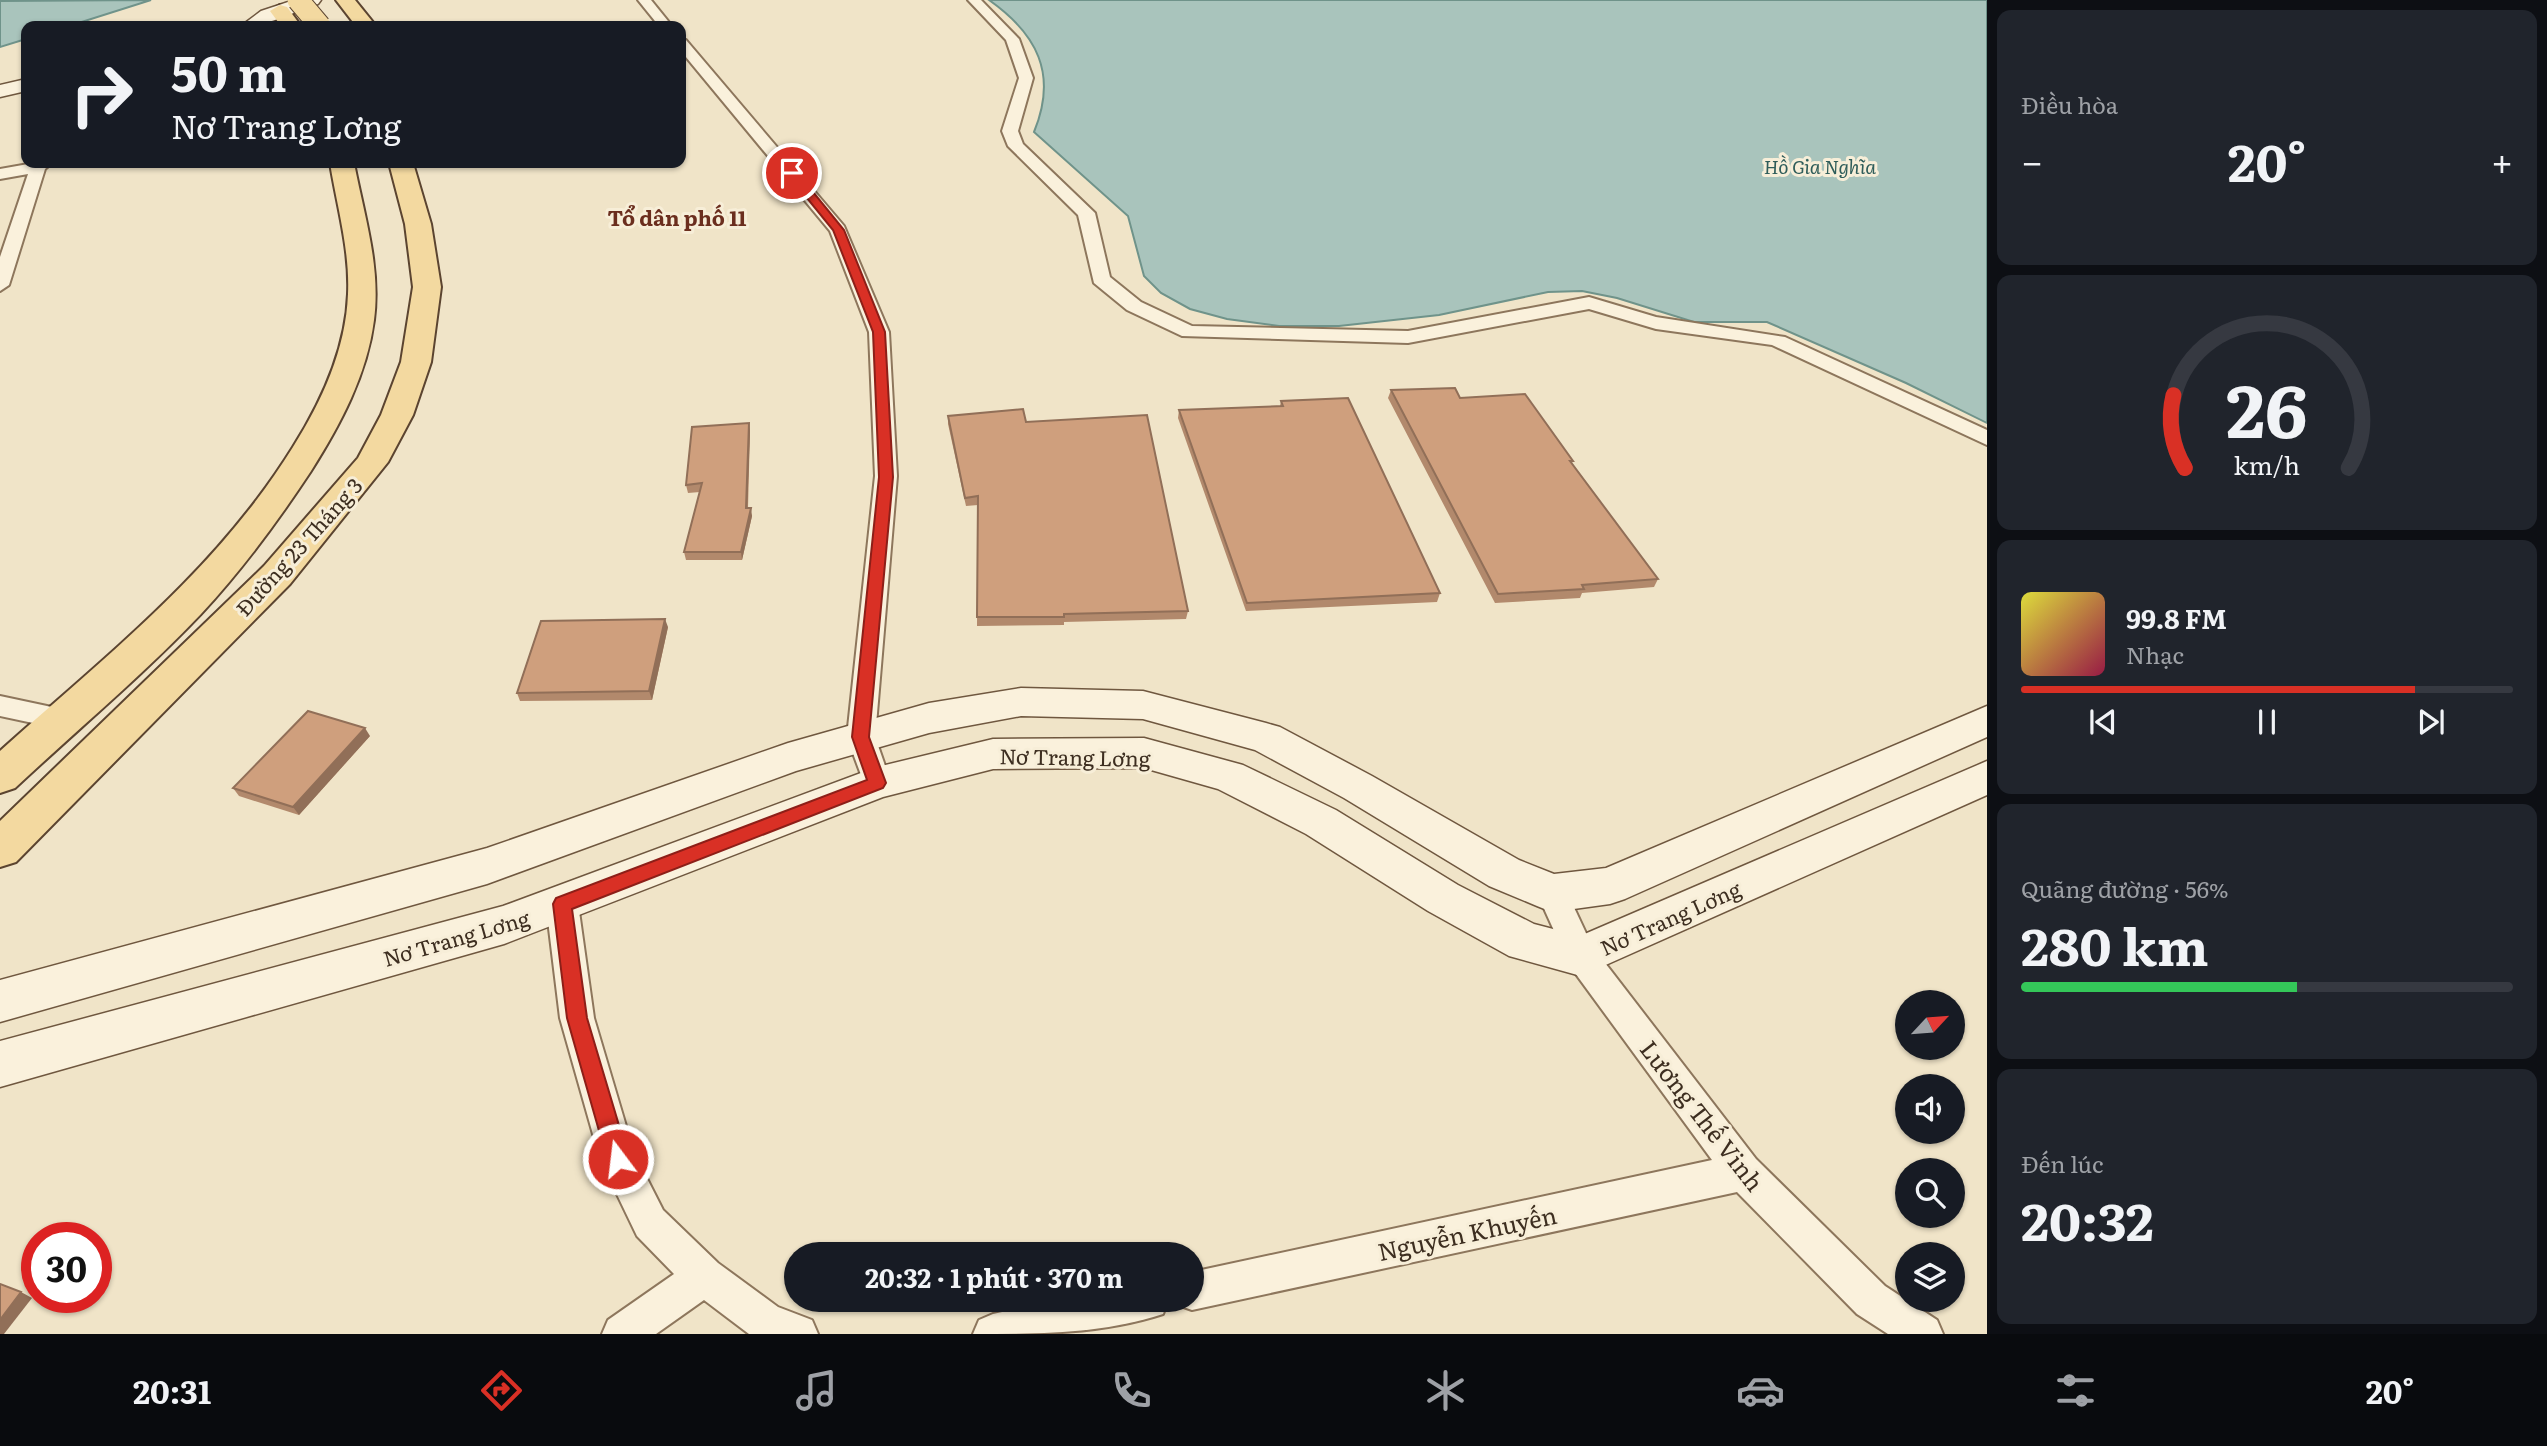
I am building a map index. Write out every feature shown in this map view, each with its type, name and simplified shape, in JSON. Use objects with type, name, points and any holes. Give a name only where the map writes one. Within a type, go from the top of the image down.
[{"type":"main road","points":[[298,0],[316,21]]},
{"type":"main road","points":[[345,0],[362,21]]},
{"type":"main road","name":"Đường 23 Tháng 3","points":[[0,776],[175,618],[240,546],[306,455],[334,408],[356,334],[362,294],[343,168]]},
{"type":"main road","name":"Đường 23 Tháng 3","points":[[0,849],[277,575],[372,462],[397,415],[416,362],[427,287],[418,224],[402,168]]},
{"type":"street","points":[[285,18],[312,0]]},
{"type":"street","points":[[644,0],[662,21]]},
{"type":"street","points":[[974,0],[1012,39],[1026,78],[1010,131],[1016,146],[1086,214],[1101,279],[1134,306],[1189,332],[1408,337],[1589,303],[1610,307],[1653,322],[1742,332],[1778,341],[1987,438]]},
{"type":"street","points":[[686,49],[838,230],[879,332],[886,477],[860,737],[877,783]]},
{"type":"street","points":[[0,92],[21,86]]},
{"type":"street","points":[[0,174],[27,168]]},
{"type":"street","points":[[0,285],[40,168]]},
{"type":"street","points":[[0,1000],[487,866],[788,758],[929,718],[1021,702],[1143,705],[1266,738],[1358,787],[1504,873],[1552,893],[1610,886],[1987,721]]},
{"type":"street","points":[[0,706],[61,719]]},
{"type":"street","name":"Nơ Trang Lơng","points":[[0,1064],[504,925],[877,783],[993,754],[1144,752],[1229,776],[1321,822],[1443,898],[1525,942],[1581,956],[1987,777]]},
{"type":"street","name":"Lương Thế Vinh","points":[[1552,893],[1581,956],[1743,1172],[1871,1300],[1923,1334]]},
{"type":"street","points":[[562,904],[577,1018],[618,1159],[650,1223],[704,1277],[766,1322],[798,1334]]},
{"type":"street","name":"Nguyễn Khuyến","points":[[1204,1288],[1743,1172]]},
{"type":"street","points":[[622,1334],[704,1277]]},
{"type":"street","points":[[993,1334],[1094,1312]]},
{"type":"water","points":[[151,0],[85,21],[21,21],[21,41],[0,47],[0,1]]},
{"type":"water","name":"Hồ Gia Nghĩa","points":[[989,0],[1987,0],[1987,423],[1906,383],[1767,322],[1694,322],[1617,298],[1582,291],[1548,292],[1439,315],[1339,326],[1279,326],[1227,319],[1190,309],[1161,293],[1144,276],[1128,216],[1034,132],[1044,92],[1038,57],[1031,41],[1020,27]]},
{"type":"building","points":[[1455,388],[1460,398],[1525,394],[1573,461],[1570,461],[1658,579],[1582,585],[1584,589],[1498,594],[1391,390]]},
{"type":"building","points":[[1348,398],[1440,593],[1247,603],[1179,410],[1283,406],[1281,401]]},
{"type":"building","points":[[1023,409],[1026,422],[1147,415],[1188,611],[1064,614],[1064,617],[977,617],[978,496],[965,498],[948,416]]},
{"type":"building","points":[[749,423],[746,508],[751,508],[741,552],[684,552],[702,483],[686,485],[692,427]]},
{"type":"building","points":[[665,619],[649,691],[517,693],[541,621]]},
{"type":"building","points":[[308,711],[365,728],[293,807],[233,788]]},
{"type":"building","points":[[0,1284],[21,1292],[0,1320]]},
{"type":"district","name":"Tổ dân phố 11","points":[[677,216]]},
{"type":"route","points":[[618,1159],[577,1018],[562,904],[877,783],[860,737],[886,477],[879,332],[838,230],[792,173]]}]
